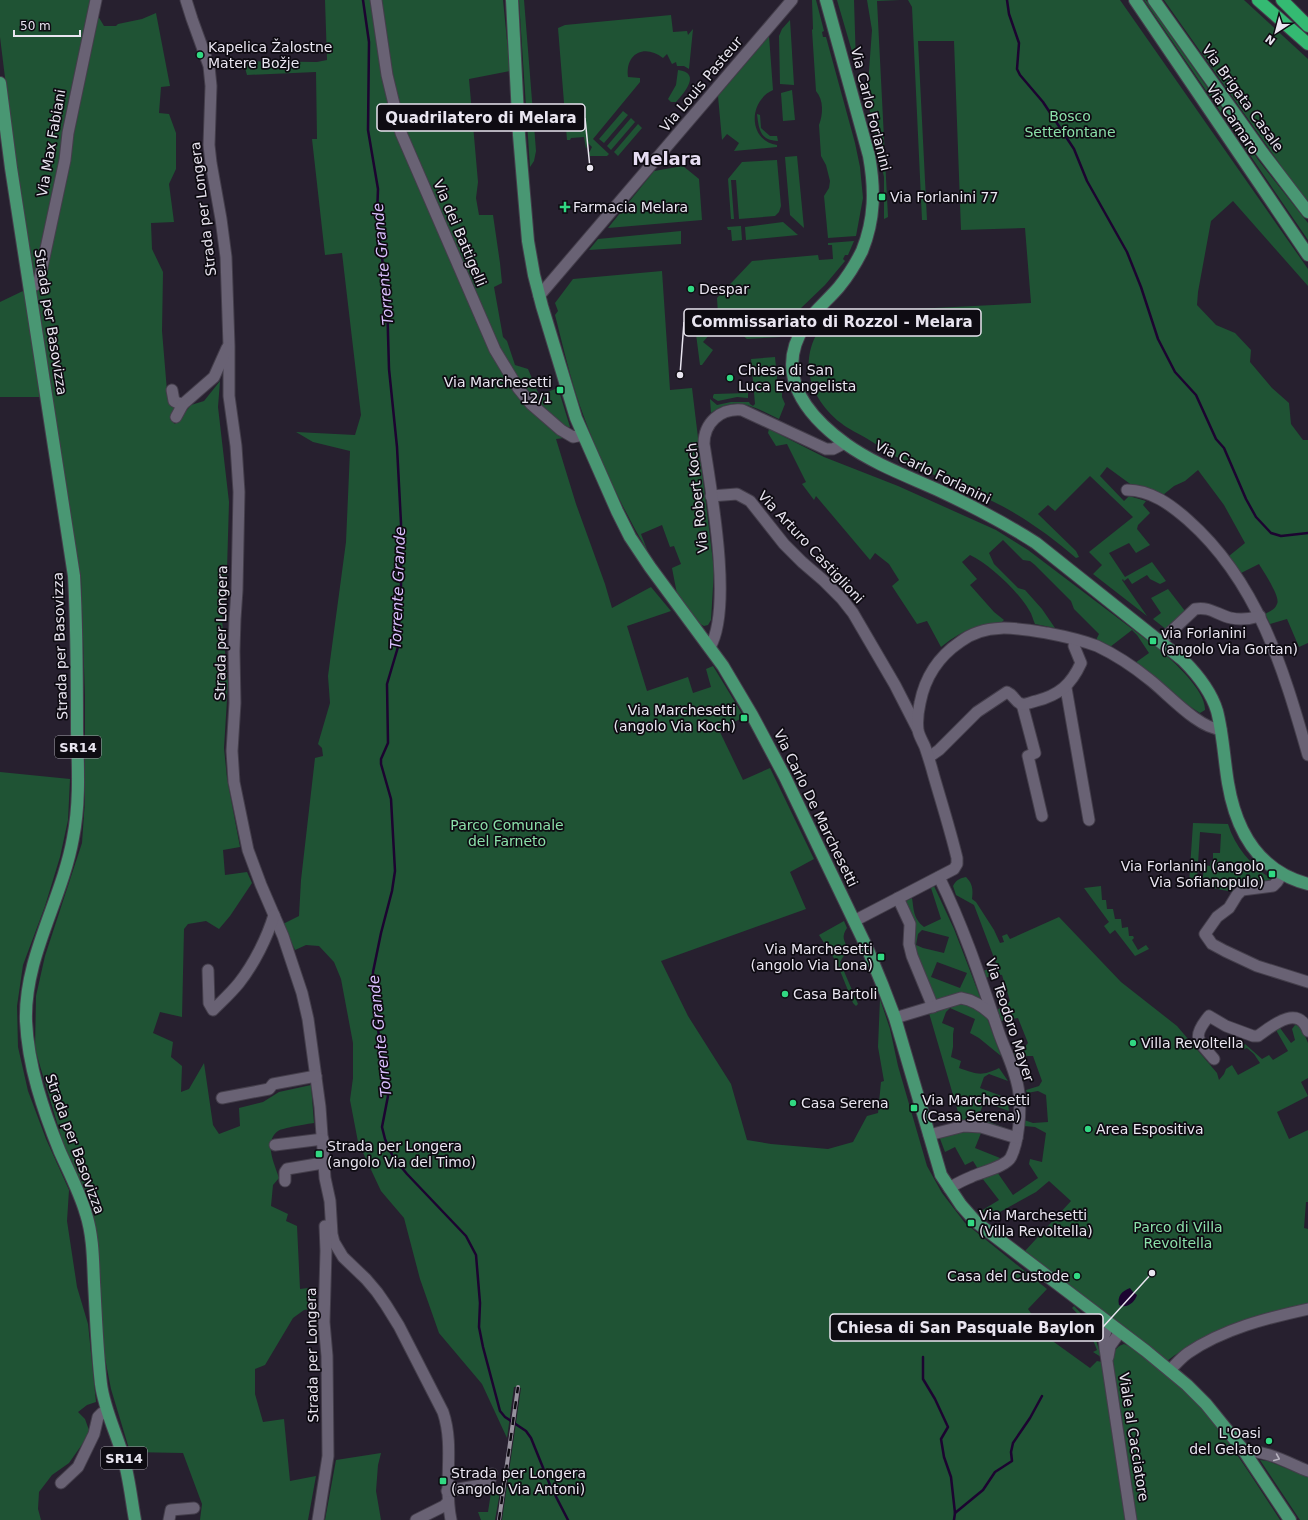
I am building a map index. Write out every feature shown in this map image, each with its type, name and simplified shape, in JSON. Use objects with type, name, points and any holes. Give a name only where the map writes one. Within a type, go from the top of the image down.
[{"type":"highway","points":[[1258,0],[1308,43]]},
{"type":"highway","points":[[1266,0],[1308,43]]},
{"type":"highway","points":[[1282,0],[1308,26]]},
{"type":"highway","points":[[1289,0],[1308,20]]},
{"type":"main road","name":"Via Carlo De Marchesetti","points":[[512,0],[528,240],[539,296],[574,412],[617,511],[630,536],[650,567],[710,646],[740,693],[762,734],[854,921],[880,977],[895,1018],[938,1166],[949,1188],[968,1214],[976,1222],[1188,1385],[1206,1404],[1244,1452],[1290,1520]]},
{"type":"main road","name":"Via Carlo Forlanini","points":[[826,0],[869,156],[873,180],[873,207],[866,240],[852,269],[839,287],[812,316],[800,334],[794,351],[792,371],[794,382],[802,401],[816,419],[845,444],[870,460],[938,490],[1018,531],[1056,558],[1183,660],[1200,678],[1206,687],[1216,709],[1221,729],[1228,784],[1242,832],[1255,852],[1264,861],[1282,874],[1308,884]]},
{"type":"main road","name":"Via Carnaro","points":[[1134,0],[1308,255]]},
{"type":"main road","name":"Via Brigata Casale","points":[[1154,0],[1262,152],[1308,212]]},
{"type":"main road","name":"Strada per Basovizza","points":[[0,83],[11,168],[74,576],[76,618],[78,787],[76,819],[71,851],[66,868],[35,958],[27,999],[26,1020],[28,1045],[40,1098],[58,1146],[82,1201],[89,1227],[99,1360],[104,1398],[124,1461],[135,1520]]},
{"type":"street","name":"Via Max Fabiani","points":[[30,288],[39,281],[65,160],[68,133],[78,82],[91,30],[96,0]]},
{"type":"street","name":"Strada per Longera","points":[[186,0],[197,35],[204,51],[210,76],[209,145],[222,219],[226,257],[229,396],[236,446],[239,492],[238,590],[234,625],[236,681],[232,751],[234,782],[248,850],[283,936],[302,993],[308,1019],[323,1139],[323,1163],[326,1188],[330,1201],[332,1234],[334,1242],[343,1257],[370,1284],[386,1305],[403,1333],[443,1412],[448,1425],[449,1438],[446,1500],[451,1520]]},
{"type":"street","name":"Via dei Battigelli","points":[[376,0],[387,75],[401,132],[496,350],[518,388],[531,404],[561,430],[572,437],[583,435]]},
{"type":"street","name":"Via Louis Pasteur","points":[[539,296],[792,0]]},
{"type":"street","points":[[176,417],[183,404],[214,377],[224,353],[229,346]]},
{"type":"street","points":[[172,390],[174,401],[183,404]]},
{"type":"street","name":"Via Robert Koch","points":[[710,646],[716,633],[720,584],[718,550],[704,437],[713,419],[725,412],[735,409],[748,412],[826,449],[833,449],[845,444]]},
{"type":"street","points":[[1127,490],[1137,490],[1155,496],[1171,506],[1213,544],[1234,570],[1260,616],[1287,683],[1308,755]]},
{"type":"street","name":"Via Arturo Castiglioni","points":[[711,496],[737,494],[750,502],[784,544],[842,599],[853,613],[895,685],[918,730],[929,757],[957,858],[957,864],[954,869],[939,877]]},
{"type":"street","points":[[1160,641],[1195,609],[1201,607],[1209,608],[1231,618],[1244,619],[1260,616]]},
{"type":"street","points":[[918,730],[918,713],[926,680],[947,651],[963,639],[976,633],[1004,628],[1024,629],[1095,646],[1116,657],[1151,681],[1202,722],[1214,729],[1221,729]]},
{"type":"street","points":[[929,757],[939,750],[977,712],[1007,692],[1011,694],[1017,702],[1022,704],[1045,699],[1066,688],[1081,663],[1074,646],[1075,640]]},
{"type":"street","points":[[1066,688],[1089,820]]},
{"type":"street","points":[[1022,704],[1035,753],[1028,756],[1042,816]]},
{"type":"street","points":[[1282,874],[1273,886],[1242,890],[1229,908],[1217,917],[1204,934],[1212,944],[1257,966],[1308,982]]},
{"type":"street","points":[[854,921],[939,877]]},
{"type":"street","name":"Via Teodoro Mayer","points":[[939,877],[956,910],[1017,1082],[1019,1106],[1017,1138],[1011,1158],[1007,1162],[970,1177],[949,1188]]},
{"type":"street","points":[[898,898],[910,924],[909,944],[912,956],[933,1007]]},
{"type":"street","points":[[208,970],[209,1003],[213,1010],[239,983],[247,971],[268,935],[274,915]]},
{"type":"street","points":[[895,1018],[961,998],[968,999],[983,1007],[993,1017]]},
{"type":"street","points":[[1214,1060],[1199,1042],[1198,1034],[1199,1028],[1209,1016],[1226,1026],[1254,1036],[1258,1036],[1287,1018],[1299,1018],[1304,1022],[1308,1031]]},
{"type":"street","points":[[222,1098],[269,1089],[273,1084],[316,1076]]},
{"type":"street","points":[[929,1135],[964,1126],[981,1127],[1017,1138]]},
{"type":"street","points":[[275,1145],[323,1139]]},
{"type":"street","points":[[285,1181],[285,1172],[287,1169],[323,1163]]},
{"type":"street","name":"Strada per Longera","points":[[318,1520],[328,1456],[327,1356],[324,1322],[326,1251],[324,1211],[326,1188]]},
{"type":"street","points":[[1170,1370],[1187,1353],[1236,1329],[1270,1318],[1308,1309]]},
{"type":"street","name":"Viale al Cacciatore","points":[[1109,1324],[1104,1336],[1131,1520]]},
{"type":"street","points":[[1107,1359],[1110,1346],[1120,1332]]},
{"type":"street","points":[[61,1483],[78,1467],[94,1434],[98,1416],[107,1411]]},
{"type":"street","points":[[1244,1452],[1254,1451],[1265,1453],[1308,1471]]},
{"type":"street","points":[[416,1520],[446,1500],[487,1484],[492,1474]]},
{"type":"street","points":[[444,1520],[446,1500]]},
{"type":"street","points":[[169,1520],[171,1510],[194,1508]]},
{"type":"green space","points":[[0,0],[93,0],[92,9],[104,26],[116,26],[118,24],[142,19],[156,13],[170,86],[161,87],[159,113],[169,114],[176,133],[176,169],[169,184],[174,222],[151,223],[152,249],[163,272],[162,331],[167,391],[168,399],[176,408],[170,419],[175,424],[191,405],[204,401],[220,381],[218,407],[229,502],[227,570],[222,620],[228,683],[224,748],[227,778],[240,847],[223,850],[225,875],[247,872],[252,883],[230,916],[219,929],[206,921],[188,924],[184,929],[182,1017],[160,1012],[153,1033],[173,1042],[171,1057],[182,1066],[181,1092],[189,1089],[204,1063],[213,1125],[219,1134],[240,1126],[239,1108],[263,1102],[279,1092],[311,1085],[314,1123],[280,1130],[271,1141],[271,1154],[279,1178],[273,1185],[271,1206],[288,1214],[286,1221],[297,1226],[300,1289],[316,1287],[315,1308],[304,1310],[293,1318],[265,1365],[255,1369],[255,1394],[263,1422],[284,1419],[290,1481],[316,1476],[308,1520],[200,1520],[202,1504],[183,1453],[130,1452],[111,1389],[103,1348],[98,1245],[93,1212],[64,1146],[35,1049],[36,996],[45,956],[82,843],[85,800],[85,696],[81,578],[55,424],[16,167],[0,37]]},
{"type":"green space","name":"Parco Comunale del Farneto","points":[[325,0],[372,0],[395,127],[526,404],[564,438],[556,439],[576,504],[605,584],[612,608],[651,587],[671,611],[627,626],[647,691],[688,677],[693,693],[711,687],[706,669],[713,666],[744,717],[719,730],[743,780],[770,768],[814,859],[790,872],[806,909],[661,961],[688,1016],[731,1084],[747,1140],[771,1144],[828,1149],[853,1142],[867,1116],[878,1113],[881,1082],[884,1081],[878,1047],[880,999],[890,1029],[898,1066],[927,1166],[942,1193],[965,1223],[1047,1289],[1028,1309],[1035,1319],[1051,1332],[1047,1337],[1090,1368],[1097,1361],[1102,1362],[1125,1520],[502,1520],[521,1388],[514,1387],[507,1438],[482,1384],[439,1333],[420,1279],[404,1218],[381,1191],[358,1142],[350,1100],[353,1078],[353,1043],[341,979],[334,962],[319,946],[306,945],[295,950],[283,924],[299,916],[301,880],[315,758],[323,756],[322,748],[318,744],[330,703],[328,676],[346,542],[350,451],[313,442],[296,432],[355,435],[361,415],[342,253],[325,255],[312,139],[317,139],[316,72],[247,75],[243,61],[317,62],[327,60]]},
{"type":"green space","points":[[380,0],[503,0],[510,71],[469,79],[478,182],[476,198],[479,215],[493,215],[502,283],[494,287],[503,337],[507,341],[515,365],[528,369],[539,395],[558,388],[570,427],[566,429],[527,396],[509,367],[408,139],[389,65]]},
{"type":"green space","points":[[519,0],[524,0],[536,151],[534,161],[530,167]]},
{"type":"green space","points":[[812,0],[816,0],[824,31],[822,32],[823,37],[826,37],[855,143],[860,167],[863,198],[856,236],[828,238],[824,196],[829,188],[830,181],[826,165],[821,156],[819,125],[822,103],[816,91],[812,30]]},
{"type":"green space","points":[[837,0],[854,0],[856,65]]},
{"type":"green space","points":[[867,0],[900,0],[877,1],[888,217],[884,219],[884,177],[867,98],[872,30]]},
{"type":"green space","name":"Bosco Settefontane","points":[[908,0],[1120,0],[1308,269],[1308,286],[1233,201],[1211,221],[1197,305],[1216,325],[1235,333],[1251,350],[1250,362],[1272,388],[1289,403],[1291,424],[1303,440],[1308,440],[1308,643],[1299,647],[1287,619],[1270,624],[1265,614],[1274,609],[1277,604],[1278,601],[1274,590],[1259,564],[1241,573],[1229,556],[1245,543],[1224,505],[1198,470],[1185,481],[1174,486],[1163,495],[1145,487],[1133,486],[1107,467],[1100,476],[1124,501],[1129,496],[1146,501],[1143,505],[1150,513],[1138,525],[1137,529],[1150,545],[1136,553],[1129,543],[1109,553],[1125,577],[1152,562],[1166,581],[1160,584],[1150,579],[1147,575],[1132,584],[1128,578],[1124,581],[1123,579],[1122,580],[1147,616],[1093,574],[1102,565],[1089,552],[1133,517],[1090,476],[1055,511],[1048,505],[1038,514],[1076,551],[1079,557],[1076,558],[1058,543],[1012,511],[900,459],[847,427],[827,410],[816,394],[810,377],[810,351],[821,327],[836,313],[1031,303],[1025,228],[961,230],[954,41],[918,41],[927,220],[922,220],[912,7]]},
{"type":"green space","points":[[1144,0],[1146,0],[1259,161],[1308,223],[1308,240]]},
{"type":"green space","points":[[1164,0],[1244,0],[1308,59],[1308,201],[1291,180]]},
{"type":"green space","points":[[671,15],[673,32],[687,31],[688,35],[693,29],[689,69],[684,66],[677,66],[676,62],[672,64],[667,54],[663,58],[650,52],[643,52],[638,53],[633,57],[628,69],[628,77],[640,78],[640,82],[593,139],[609,154],[607,156],[590,156],[589,153],[592,147],[588,143],[586,149],[584,137],[571,138],[570,140],[567,140],[558,28],[565,25]]},
{"type":"green space","points":[[790,20],[794,85],[780,84],[779,36],[782,29]]},
{"type":"green space","points":[[769,36],[773,90],[765,95],[759,103],[755,120],[756,129],[761,136],[767,142],[777,145],[777,147],[734,151],[739,143],[727,134],[722,140],[718,96]]},
{"type":"green space","points":[[678,70],[689,75],[689,84],[676,102],[671,102],[668,99],[676,85]]},
{"type":"green space","points":[[792,90],[795,120],[783,121],[781,93]]},
{"type":"green space","points":[[623,111],[628,115],[604,143],[599,139]]},
{"type":"green space","points":[[757,114],[760,115],[761,128],[770,136],[777,136],[778,141],[767,139],[764,136],[760,129]]},
{"type":"green space","points":[[631,118],[635,122],[611,150],[607,146]]},
{"type":"green space","points":[[638,124],[642,128],[618,156],[614,152]]},
{"type":"green space","points":[[797,156],[804,228],[790,215],[785,157]]},
{"type":"green space","points":[[777,160],[781,206],[779,212],[775,216],[739,219],[736,180],[731,180],[734,219],[731,219],[728,179],[742,162]]},
{"type":"green space","points":[[683,166],[699,179],[702,220],[608,228],[654,171]]},
{"type":"green space","points":[[783,222],[798,235],[746,240],[745,227]]},
{"type":"green space","points":[[741,226],[742,240],[732,241],[731,230],[728,230],[727,227]]},
{"type":"green space","points":[[681,231],[681,244],[589,250],[598,239]]},
{"type":"green space","points":[[854,241],[848,255],[845,255],[843,259],[845,261],[825,285],[800,309],[786,332],[779,329],[780,337],[747,339],[723,319],[703,342],[713,350],[702,365],[700,365],[696,334],[712,315],[718,314],[717,298],[752,261],[818,255],[819,260],[833,259],[832,245],[828,245],[828,243]]},
{"type":"green space","points":[[662,271],[670,390],[692,388],[714,570],[711,620],[708,625],[704,626],[700,624],[677,594],[672,568],[681,564],[674,546],[670,547],[662,525],[641,534],[648,552],[611,481],[594,444],[580,406],[555,315],[558,311],[555,303],[573,279]]},
{"type":"green space","points":[[25,290],[41,397],[0,397],[0,302]]},
{"type":"green space","points":[[775,357],[778,387],[782,387],[782,397],[785,404],[779,419],[753,407],[737,404],[720,408],[711,413],[710,399],[717,405],[731,402],[749,402],[753,406],[755,404],[751,359]]},
{"type":"green space","points":[[748,393],[748,398],[737,397],[718,401],[713,398],[714,394]]},
{"type":"green space","points":[[769,429],[824,457],[898,486],[996,530],[1028,550],[1166,655],[1181,669],[1195,686],[1204,702],[1205,710],[1200,713],[1183,702],[1151,674],[1135,663],[1149,653],[1132,630],[1110,647],[1096,640],[1099,634],[1074,609],[1071,601],[1035,565],[1030,561],[1023,560],[1003,540],[989,553],[994,564],[1018,588],[1025,590],[1042,609],[1055,628],[1035,624],[1031,613],[1011,587],[994,571],[970,555],[962,562],[977,579],[970,585],[994,612],[1004,620],[999,624],[980,626],[970,629],[954,637],[941,647],[927,621],[917,624],[892,586],[899,580],[889,564],[875,553],[870,560],[816,496],[814,500],[802,484],[806,482],[787,444],[776,446],[768,433]]},
{"type":"green space","points":[[1168,589],[1185,611],[1167,630],[1153,619],[1161,613],[1151,598]]},
{"type":"green space","points":[[0,772],[70,779],[68,820],[60,857],[45,906],[23,965],[17,1006],[18,1047],[28,1091],[46,1139],[69,1190],[67,1221],[77,1287],[88,1324],[96,1402],[87,1405],[78,1412],[85,1419],[90,1433],[69,1463],[52,1475],[39,1492],[38,1509],[41,1520],[0,1520]]},
{"type":"green space","points":[[1193,823],[1228,824],[1239,848],[1244,855],[1270,878],[1270,882],[1238,890],[1237,883],[1232,884],[1233,892],[1208,886],[1203,879],[1204,865],[1210,866],[1211,861],[1213,860],[1213,853],[1220,853],[1221,834],[1200,832],[1197,880],[1189,884]]},
{"type":"green space","name":"Parco di Villa Revoltella","points":[[966,877],[972,887],[972,899],[976,902],[994,930],[1000,943],[1004,942],[1002,936],[1007,934],[1010,939],[1059,917],[1121,982],[1177,1026],[1217,1073],[1219,1080],[1226,1069],[1232,1065],[1238,1075],[1260,1063],[1254,1054],[1247,1048],[1244,1049],[1242,1046],[1245,1044],[1262,1059],[1269,1055],[1273,1060],[1288,1051],[1276,1030],[1280,1028],[1291,1043],[1295,1040],[1292,1029],[1295,1025],[1301,1026],[1308,1043],[1308,1078],[1301,1082],[1308,1096],[1277,1112],[1289,1139],[1308,1130],[1308,1202],[1306,1202],[1304,1228],[1308,1229],[1308,1304],[1225,1327],[1181,1351],[1167,1361],[1025,1251],[1071,1201],[1049,1181],[1036,1192],[987,1219],[981,1211],[999,1200],[982,1178],[997,1172],[1013,1195],[1038,1178],[1029,1164],[1030,1159],[1042,1162],[1046,1133],[1035,1127],[1024,1126],[1024,1120],[1033,1123],[1048,1122],[1046,1095],[1038,1091],[1027,1093],[1026,1090],[1039,1086],[1042,1081],[1033,1056],[1027,1056],[1015,1061],[1012,1054],[1024,1048],[1028,1043],[1018,1018],[1001,1021],[995,1011],[1010,1001],[1002,975],[995,974],[986,978],[983,971],[991,968],[996,963],[974,905],[956,895],[953,886],[955,882]]},
{"type":"green space","points":[[934,886],[954,929],[982,1002],[970,996],[957,993],[936,1001],[915,948],[914,938],[916,925],[906,901],[912,898],[916,917],[920,924],[924,927],[941,919],[931,888]],"holes":[[[922,930],[949,937],[944,953],[916,945],[918,934]],[[937,962],[967,973],[960,988],[931,977]]]},
{"type":"green space","points":[[1101,886],[1102,900],[1106,900],[1107,909],[1113,909],[1115,919],[1121,919],[1122,928],[1128,927],[1129,936],[1133,936],[1134,938],[1132,940],[1138,950],[1146,945],[1149,949],[1135,956],[1115,930],[1110,934],[1104,926],[1109,922],[1084,888]]},
{"type":"green space","points":[[844,921],[847,928],[844,938],[848,949],[840,962],[858,1004],[856,1006],[853,1003],[837,963],[819,935]]},
{"type":"green space","points":[[961,1002],[971,1006],[987,1018],[1001,1056],[979,1038],[970,1033],[975,1019],[950,1008],[946,1012],[942,1023],[954,1028],[951,1057],[961,1061],[959,1068],[979,1074],[988,1073],[999,1068],[1008,1081],[989,1074],[984,1077],[980,1088],[1007,1098],[1009,1111],[984,1102],[978,1118],[1008,1129],[983,1124],[961,1122],[929,1013]]},
{"type":"green space","points":[[962,1130],[981,1133],[975,1148],[1000,1158],[996,1162],[978,1169],[973,1161],[965,1165],[955,1147],[945,1152],[939,1136]]},
{"type":"green space","points":[[1074,1306],[1088,1323],[1097,1343],[1101,1357],[1093,1352],[1097,1350],[1095,1344],[1084,1322],[1072,1308]]},
{"type":"green space","points":[[1124,1344],[1129,1346],[1165,1373],[1192,1398],[1233,1448],[1280,1520],[1136,1520],[1112,1362],[1115,1351],[1118,1347]]},
{"type":"green space","points":[[381,1453],[378,1465],[376,1491],[381,1520],[325,1520],[336,1460]]},
{"type":"green space","points":[[1260,1460],[1268,1461],[1308,1477],[1308,1520],[1300,1520]]},
{"type":"green space","points":[[492,1486],[501,1486],[495,1520],[481,1520],[478,1512],[488,1512]]},
{"type":"shaded area","points":[[1130,1288],[1137,1295],[1134,1300],[1125,1306],[1119,1305],[1121,1294]]},
{"type":"waterway","name":"Torrente Grande","points":[[363,0],[369,42],[368,130],[378,189],[377,216],[387,299],[389,369],[397,447],[401,523],[401,587],[398,647],[387,684],[388,743],[381,759],[381,764],[391,799],[395,871],[392,891],[373,972],[373,990],[388,1096],[382,1127],[385,1139],[393,1157],[407,1174],[466,1236],[476,1255],[480,1303],[479,1327],[500,1411],[505,1417],[526,1431],[531,1438],[550,1485],[568,1520]]},
{"type":"waterway","points":[[1007,0],[1009,14],[1019,43],[1017,69],[1020,75],[1043,102],[1074,149],[1087,181],[1127,252],[1141,287],[1158,339],[1175,372],[1196,395],[1216,439],[1224,448],[1246,499],[1256,517],[1271,533],[1281,536],[1308,533]]},
{"type":"waterway","points":[[923,1357],[923,1379],[935,1399],[948,1427],[941,1439],[944,1457],[951,1477],[955,1513]]},
{"type":"waterway","points":[[954,1520],[955,1513],[983,1490],[995,1472],[1012,1461],[1011,1452],[1013,1443],[1030,1418],[1042,1396]]},
{"type":"railway","points":[[499,1520],[518,1387]]},
{"type":"place","name":"Kapelica Žalostne Matere Božje","points":[[200,55]]},
{"type":"place","name":"Quadrilatero di Melara","points":[[590,168]]},
{"type":"place","name":"Via Forlanini 77","points":[[882,197]]},
{"type":"place","name":"Farmacia Melara","points":[[565,207]]},
{"type":"place","name":"Despar","points":[[691,289]]},
{"type":"place","name":"Commissariato di Rozzol - Melara","points":[[680,375]]},
{"type":"place","name":"Chiesa di San Luca Evangelista","points":[[730,378]]},
{"type":"place","name":"Via Marchesetti 12/1","points":[[560,390]]},
{"type":"place","name":"via Forlanini (angolo Via Gortan)","points":[[1153,641]]},
{"type":"place","name":"Via Marchesetti (angolo Via Koch)","points":[[744,718]]},
{"type":"place","name":"Via Forlanini (angolo Via Sofianopulo)","points":[[1272,874]]},
{"type":"place","name":"Via Marchesetti (angolo Via Lona)","points":[[881,957]]},
{"type":"place","name":"Casa Bartoli","points":[[785,994]]},
{"type":"place","name":"Villa Revoltella","points":[[1133,1043]]},
{"type":"place","name":"Casa Serena","points":[[793,1103]]},
{"type":"place","name":"Via Marchesetti (Casa Serena)","points":[[914,1108]]},
{"type":"place","name":"Area Espositiva","points":[[1088,1129]]},
{"type":"place","name":"Strada per Longera (angolo Via del Timo)","points":[[319,1154]]},
{"type":"place","name":"Via Marchesetti (Villa Revoltella)","points":[[971,1223]]},
{"type":"place","name":"Chiesa di San Pasquale Baylon","points":[[1152,1273]]},
{"type":"place","name":"Casa del Custode","points":[[1077,1276]]},
{"type":"place","name":"L'Oasi del Gelato","points":[[1269,1441]]},
{"type":"place","name":"Strada per Longera (angolo Via Antoni)","points":[[443,1481]]},
{"type":"district","name":"Melara","points":[[667,158]]}]
